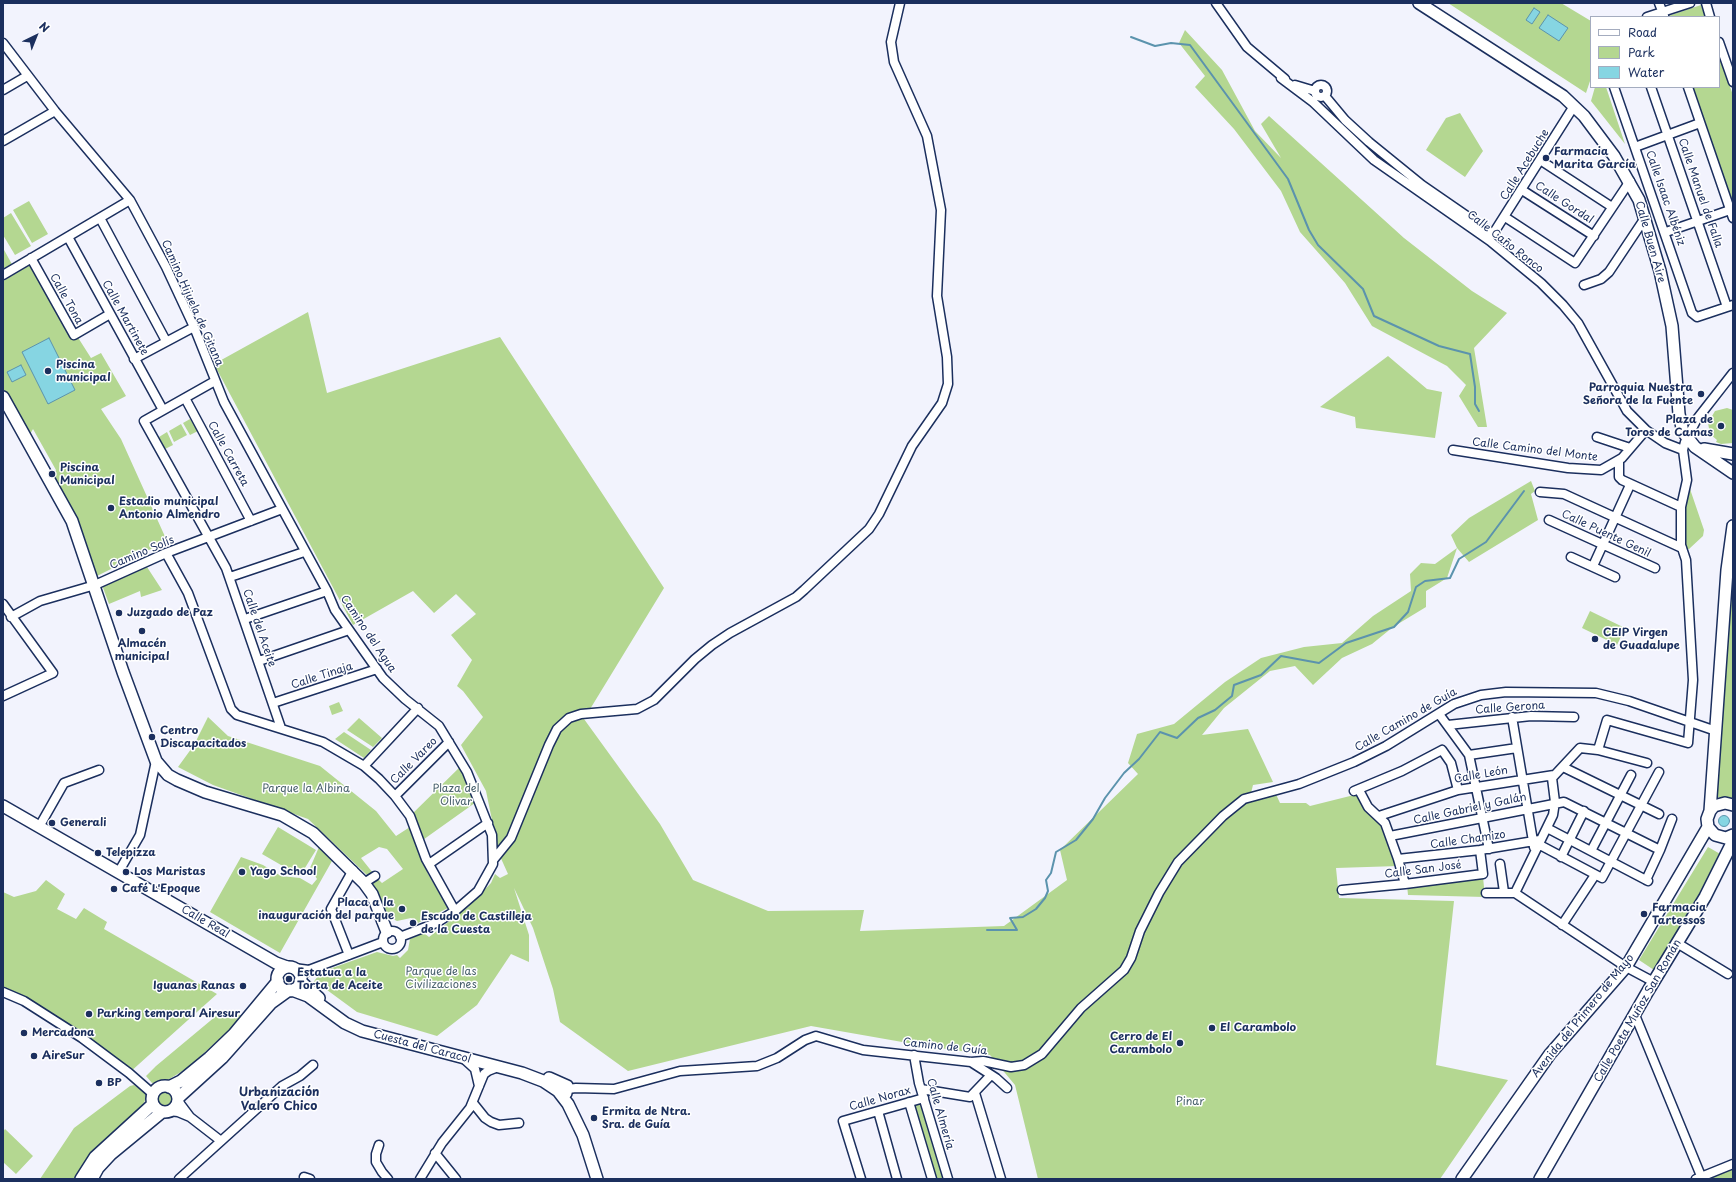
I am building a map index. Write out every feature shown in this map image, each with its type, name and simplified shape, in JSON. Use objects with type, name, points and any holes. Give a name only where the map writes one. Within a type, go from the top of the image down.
[{"type":"main road","name":"Calle Buen Aire","points":[[1419,3],[1555,90],[1574,106],[1599,134],[1630,181],[1645,218],[1660,271],[1672,326],[1681,427],[1687,438]]},
{"type":"main road","points":[[4,399],[72,521],[95,585],[123,672],[156,762],[168,775],[198,789],[282,815],[299,823],[313,833],[353,870],[372,894],[385,937]]},
{"type":"main road","points":[[1687,438],[1695,447],[1733,473]]},
{"type":"main road","points":[[1695,447],[1733,454]]},
{"type":"main road","points":[[1733,526],[1727,570],[1710,811],[1707,819],[1708,827],[1715,835],[1720,838],[1733,836]]},
{"type":"main road","points":[[1710,811],[1719,804],[1725,803],[1733,806]]},
{"type":"main road","name":"Calle Real","points":[[4,809],[295,973]]},
{"type":"main road","name":"Avenida del Primero de Mayo","points":[[1462,1179],[1550,1054],[1626,967],[1708,827]]},
{"type":"main road","name":"Calle Poeta Muñoz San Román","points":[[1540,1179],[1705,897],[1733,841]]},
{"type":"main road","name":"Calle Real","points":[[261,954],[278,978]]},
{"type":"main road","points":[[81,1179],[95,1157],[153,1099],[158,1088],[169,1087],[181,1081],[209,1058],[234,1034],[278,978],[281,970],[295,973],[298,986],[271,1003],[222,1058],[178,1099],[175,1108],[166,1112],[111,1154],[98,1168],[92,1179]]},
{"type":"main road","name":"Cuesta del Caracol","points":[[295,973],[321,1000],[356,1022],[378,1031],[530,1069],[564,1089]]},
{"type":"main road","points":[[278,978],[283,988],[291,990]]},
{"type":"main road","name":"Cuesta del Caracol","points":[[291,990],[308,996],[345,1023],[362,1031],[522,1072],[564,1089]]},
{"type":"main road","points":[[169,1087],[175,1091],[178,1099]]},
{"type":"main road","points":[[564,1089],[583,1135],[597,1179]]},
{"type":"main road","points":[[153,1099],[166,1112]]},
{"type":"street","points":[[494,859],[511,838],[557,729],[569,718],[581,714],[637,709],[654,700],[695,659],[712,645],[730,633],[796,597],[869,529],[879,514],[912,446],[942,403],[948,384],[947,357],[937,296],[941,210],[927,136],[894,62],[892,42],[900,3]]},
{"type":"street","name":"Calle Caño Ronco","points":[[1216,3],[1248,47],[1281,78],[1313,102],[1374,160],[1490,241],[1553,294],[1578,324],[1624,408],[1646,430],[1665,443],[1683,450]]},
{"type":"street","points":[[1659,3],[1663,14]]},
{"type":"street","points":[[1653,16],[1663,14],[1690,3]]},
{"type":"street","points":[[1706,3],[1710,16]]},
{"type":"street","name":"Camino Hijuela de Gitana","points":[[3,44],[5,52],[27,76],[130,200],[166,267],[194,327],[224,402],[282,509]]},
{"type":"street","points":[[1720,45],[1733,82]]},
{"type":"street","points":[[3,90],[27,76]]},
{"type":"street","name":"Calle Caño Ronco","points":[[1281,78],[1297,86],[1315,90],[1318,86],[1324,86],[1327,90],[1325,96],[1345,120],[1369,142],[1427,188],[1494,234]]},
{"type":"street","name":"Calle Isaac Albéniz","points":[[1614,88],[1666,232],[1692,313],[1695,317],[1730,306]]},
{"type":"street","name":"Calle Manuel de Falla","points":[[1651,88],[1698,221],[1730,306]]},
{"type":"street","points":[[1666,232],[1698,221],[1732,214],[1688,88]]},
{"type":"street","name":"Calle Acebuche","points":[[1494,234],[1574,106]]},
{"type":"street","points":[[3,141],[55,111]]},
{"type":"street","points":[[1635,146],[1700,123]]},
{"type":"street","points":[[1540,160],[1612,207]]},
{"type":"street","points":[[1505,217],[1575,263],[1630,181]]},
{"type":"street","name":"Calle Gordal","points":[[1522,190],[1594,236]]},
{"type":"street","points":[[3,275],[130,200]]},
{"type":"street","points":[[100,218],[166,341]]},
{"type":"street","points":[[1584,285],[1601,278],[1609,272],[1645,218]]},
{"type":"street","name":"Calle Martinete","points":[[68,236],[163,410]]},
{"type":"street","name":"Calle Tona","points":[[31,258],[74,335],[110,314]]},
{"type":"street","points":[[134,359],[194,327]]},
{"type":"street","points":[[1598,750],[1607,720],[1688,743],[1692,667],[1686,560],[1682,549],[1680,507],[1687,475],[1683,450],[1687,438],[1701,413],[1733,373]]},
{"type":"street","points":[[163,410],[215,381]]},
{"type":"street","name":"Calle Carreta","points":[[185,398],[251,520]]},
{"type":"street","name":"Calle del Aceite","points":[[163,410],[144,421],[230,577],[281,728]]},
{"type":"street","name":"Calle Camino del Monte","points":[[1453,450],[1579,469],[1602,470],[1619,460],[1646,430]]},
{"type":"street","name":"Calle Camino del Monte","points":[[1597,437],[1630,448]]},
{"type":"street","points":[[1619,460],[1619,477],[1630,485],[1680,507]]},
{"type":"street","points":[[1593,566],[1630,485]]},
{"type":"street","points":[[1540,492],[1564,494],[1682,549]]},
{"type":"street","name":"Camino del Agua","points":[[282,509],[336,610],[383,678],[405,699],[440,726],[464,764],[492,835],[494,859],[486,879],[478,891],[455,911],[436,923],[400,938]]},
{"type":"street","name":"Camino Solís","points":[[11,617],[46,599],[95,585],[166,554],[282,509]]},
{"type":"street","name":"Calle Puente Genil","points":[[1549,520],[1655,568]]},
{"type":"street","points":[[230,577],[304,552]]},
{"type":"street","points":[[166,554],[188,593],[231,710],[237,715],[323,742],[364,766],[396,796],[410,816],[429,864],[455,911]]},
{"type":"street","points":[[1572,556],[1615,577]]},
{"type":"street","points":[[245,619],[327,591]]},
{"type":"street","points":[[3,604],[11,617],[54,673],[3,696]]},
{"type":"street","points":[[259,661],[349,630]]},
{"type":"street","name":"Calle Tinaja","points":[[273,704],[377,669]]},
{"type":"street","name":"Calle Camino de Guía","points":[[1299,784],[1378,751],[1462,700],[1481,695],[1506,692],[1596,693],[1615,697],[1690,723]]},
{"type":"street","points":[[364,766],[418,708]]},
{"type":"street","points":[[1439,714],[1469,755],[1482,817],[1484,849]]},
{"type":"street","points":[[1512,717],[1527,808],[1536,844],[1598,877]]},
{"type":"street","name":"Calle Gerona","points":[[1448,725],[1512,717],[1574,717]]},
{"type":"street","points":[[1690,723],[1716,731]]},
{"type":"street","name":"Calle Vareo","points":[[396,796],[449,742]]},
{"type":"street","points":[[1469,755],[1517,748]]},
{"type":"street","points":[[1515,893],[1536,844],[1553,815],[1555,802],[1551,781],[1554,775],[1580,748],[1598,750],[1647,763]]},
{"type":"street","points":[[1405,884],[1398,859],[1384,821],[1368,807],[1357,790],[1442,750],[1451,764],[1458,790]]},
{"type":"street","points":[[118,873],[140,835],[156,762]]},
{"type":"street","points":[[1562,766],[1659,814]]},
{"type":"street","points":[[38,827],[64,784],[99,770]]},
{"type":"street","points":[[1562,925],[1611,862],[1659,772]]},
{"type":"street","name":"Calle León","points":[[1379,816],[1458,790],[1554,775]]},
{"type":"street","points":[[1590,851],[1630,775]]},
{"type":"street","name":"Camino de Guía","points":[[564,1089],[621,1088],[666,1074],[690,1070],[757,1066],[777,1058],[812,1037],[823,1038],[863,1050],[971,1062],[983,1061],[1018,1067],[1030,1063],[1042,1054],[1081,1008],[1124,970],[1140,931],[1163,886],[1178,862],[1198,840],[1239,802],[1257,795],[1299,784]]},
{"type":"street","points":[[1555,802],[1566,802],[1660,850]]},
{"type":"street","name":"Calle Gabriel y Galán","points":[[1390,836],[1555,802]]},
{"type":"street","points":[[1561,857],[1584,811]]},
{"type":"street","points":[[1546,828],[1647,880],[1672,819]]},
{"type":"street","points":[[429,864],[488,823]]},
{"type":"street","name":"Calle Chamizo","points":[[1398,859],[1536,844]]},
{"type":"street","name":"Calle San José","points":[[1342,890],[1483,874],[1484,849]]},
{"type":"street","points":[[1500,864],[1504,892]]},
{"type":"street","points":[[349,955],[331,909],[353,870]]},
{"type":"street","points":[[364,883],[375,876]]},
{"type":"street","points":[[1486,893],[1515,893],[1626,967],[1654,982]]},
{"type":"street","points":[[295,973],[309,970],[349,955],[385,937],[395,932],[400,938],[399,945],[395,949],[387,948],[385,937]]},
{"type":"street","points":[[1677,943],[1728,974]]},
{"type":"street","points":[[3,992],[24,1001],[82,1038],[130,1073],[153,1099]]},
{"type":"street","points":[[1635,1015],[1699,1178],[1733,1164]]},
{"type":"street","name":"Calle Almería","points":[[914,1055],[921,1089],[948,1179]]},
{"type":"street","points":[[464,1058],[475,1069],[479,1087]]},
{"type":"street","points":[[971,1062],[991,1074],[1007,1088]]},
{"type":"street","points":[[178,1179],[282,1086],[300,1076],[313,1065]]},
{"type":"street","points":[[420,1179],[435,1153],[473,1103],[484,1074],[499,1067]]},
{"type":"street","points":[[921,1089],[968,1097],[975,1094],[991,1074]]},
{"type":"street","points":[[975,1094],[1001,1179]]},
{"type":"street","name":"Calle Norax","points":[[861,1179],[843,1122],[924,1098]]},
{"type":"street","points":[[178,1099],[190,1117]]},
{"type":"street","points":[[909,1102],[932,1179]]},
{"type":"street","points":[[473,1103],[485,1118],[491,1122],[499,1125],[519,1124]]},
{"type":"street","points":[[878,1111],[897,1179]]},
{"type":"street","points":[[166,1112],[178,1112],[190,1117],[221,1141]]},
{"type":"street","points":[[379,1145],[376,1154],[376,1162],[388,1179]]},
{"type":"street","points":[[435,1153],[456,1179]]},
{"type":"green space","points":[[1448,3],[1561,3],[1590,20],[1590,81],[1586,93]]},
{"type":"green space","points":[[1701,5],[1705,16],[1668,16]]},
{"type":"green space","points":[[1185,30],[1222,70],[1255,131],[1281,158],[1261,124],[1269,116],[1404,238],[1472,291],[1507,313],[1474,348],[1487,427],[1478,427],[1459,396],[1466,385],[1447,366],[1372,326],[1345,283],[1300,232],[1281,191],[1234,129],[1195,87],[1205,76],[1179,43]]},
{"type":"green space","points":[[1720,59],[1733,95],[1733,204],[1693,88],[1720,88]]},
{"type":"green space","points":[[1595,88],[1606,88],[1625,144],[1591,101]]},
{"type":"green space","points":[[1460,113],[1483,151],[1465,177],[1426,150],[1446,118]]},
{"type":"green space","points":[[29,201],[48,234],[32,243],[13,210]]},
{"type":"green space","points":[[11,213],[31,246],[15,255],[3,235],[3,218]]},
{"type":"green space","points":[[3,248],[14,268],[3,275]]},
{"type":"green space","points":[[30,265],[67,332],[74,337],[77,336],[91,358],[101,353],[126,396],[101,409],[121,439],[167,541],[95,577],[52,476],[56,470],[33,429],[29,436],[3,388],[3,281]]},
{"type":"green space","points":[[308,312],[327,393],[500,337],[664,588],[584,719],[660,824],[693,880],[768,911],[864,910],[860,931],[1004,926],[1067,880],[1060,850],[1138,774],[1128,763],[1137,734],[1174,724],[1225,682],[1261,658],[1304,647],[1342,643],[1373,616],[1411,591],[1410,574],[1421,563],[1435,564],[1457,548],[1447,578],[1426,591],[1426,607],[1393,627],[1372,644],[1342,658],[1313,685],[1295,666],[1270,671],[1224,708],[1202,735],[1248,729],[1273,782],[1253,785],[1251,793],[1255,797],[1274,790],[1280,803],[1306,803],[1310,806],[1358,794],[1380,823],[1398,866],[1336,868],[1339,898],[1454,901],[1436,1065],[1508,1080],[1440,1179],[1038,1179],[1015,1085],[990,1055],[925,1046],[811,1026],[628,1071],[560,1022],[553,989],[533,928],[514,888],[529,935],[529,962],[511,954],[477,1005],[437,1036],[357,1012],[327,990],[318,989],[312,984],[321,972],[377,952],[393,956],[397,955],[400,958],[408,950],[410,939],[424,933],[429,937],[468,907],[491,883],[495,874],[500,878],[508,874],[499,854],[486,791],[461,745],[483,717],[463,691],[457,686],[472,660],[451,635],[476,614],[456,594],[434,613],[413,591],[353,625],[214,364]]},
{"type":"green space","points":[[1388,356],[1427,389],[1442,392],[1435,438],[1356,428],[1355,417],[1320,407]]},
{"type":"green space","name":"Plaza de Toros de Camas","points":[[1727,408],[1733,410],[1733,443],[1721,444],[1716,442],[1717,440],[1710,434],[1708,423],[1715,411]]},
{"type":"green space","points":[[190,419],[198,431],[190,435],[183,423]]},
{"type":"green space","points":[[181,424],[187,435],[174,442],[169,431]]},
{"type":"green space","points":[[167,432],[173,445],[165,449],[159,437]]},
{"type":"green space","points":[[1531,481],[1535,491],[1531,494],[1538,520],[1469,562],[1457,548],[1451,535],[1469,518]]},
{"type":"green space","points":[[1686,489],[1690,489],[1704,530],[1703,536],[1689,549],[1685,549],[1682,532]]},
{"type":"green space","points":[[1733,544],[1733,799],[1716,797]]},
{"type":"green space","points":[[147,567],[162,590],[141,597],[140,591],[109,604],[102,585]]},
{"type":"green space","points":[[1590,611],[1625,628],[1617,645],[1582,628]]},
{"type":"green space","points":[[339,702],[343,711],[332,715],[329,706]]},
{"type":"green space","name":"Parque la Albina","points":[[208,717],[228,736],[320,766],[376,811],[396,836],[410,827],[428,874],[448,908],[416,924],[411,918],[397,921],[389,917],[372,882],[377,878],[382,883],[403,869],[387,849],[379,847],[361,858],[373,873],[368,876],[308,819],[213,785],[178,767],[194,745]]},
{"type":"green space","points":[[359,718],[382,738],[373,747],[347,730]]},
{"type":"green space","points":[[344,732],[371,750],[364,758],[335,739]]},
{"type":"green space","name":"Plaza del Olivar","points":[[463,764],[479,800],[420,842],[410,816]]},
{"type":"green space","points":[[278,827],[316,850],[300,876],[262,854]]},
{"type":"green space","points":[[319,847],[332,861],[280,953],[210,912],[241,857],[263,865],[281,876],[300,878],[312,885],[317,879],[310,868]]},
{"type":"green space","points":[[1708,847],[1722,855],[1654,970],[1639,960]]},
{"type":"green space","points":[[1483,877],[1485,897],[1408,895],[1407,885]]},
{"type":"green space","points":[[46,880],[65,894],[57,909],[76,919],[84,908],[107,922],[104,929],[217,994],[129,1073],[3,992],[3,892],[14,897],[36,891]]},
{"type":"green space","points":[[245,1015],[189,1067],[166,1081],[152,1083],[146,1076],[216,1016]]},
{"type":"green space","points":[[134,1085],[145,1093],[146,1098],[141,1109],[116,1129],[88,1161],[77,1179],[40,1179],[74,1128],[130,1086]]},
{"type":"green space","points":[[161,1090],[169,1090],[174,1095],[172,1106],[169,1108],[161,1108],[156,1103],[156,1095]]},
{"type":"green space","points":[[921,1103],[944,1179],[934,1179],[913,1106]]},
{"type":"green space","points":[[5,1129],[33,1156],[16,1174],[3,1162],[3,1132]]},
{"type":"green space","points":[[1733,1167],[1733,1179],[1705,1179]]},
{"type":"water","points":[[1534,8],[1540,12],[1532,24],[1526,20]]},
{"type":"water","points":[[1548,15],[1568,28],[1559,41],[1539,28]]},
{"type":"water","name":"Piscina municipal","points":[[49,338],[75,390],[48,404],[22,352]]},
{"type":"water","points":[[21,365],[26,375],[12,382],[7,372]]},
{"type":"water","points":[[1724,815],[1728,817],[1730,821],[1728,825],[1724,827],[1720,825],[1718,821],[1720,817]]},
{"type":"waterway","points":[[1131,37],[1155,46],[1171,43],[1190,45],[1288,179],[1309,230],[1318,245],[1363,289],[1374,316],[1439,346],[1470,354],[1475,387],[1475,404],[1479,411]]},
{"type":"waterway","points":[[987,930],[1017,930],[1010,918],[1023,917],[1036,909],[1045,898],[1048,891],[1046,880],[1051,873],[1056,852],[1076,840],[1093,819],[1105,798],[1124,773],[1139,759],[1160,732],[1177,738],[1198,718],[1215,710],[1232,696],[1234,685],[1261,675],[1281,656],[1319,663],[1346,643],[1394,627],[1408,612],[1416,587],[1425,581],[1450,578],[1459,559],[1486,542],[1524,491]]},
{"type":"place","name":"Farmacia Marita García","points":[[1546,158]]},
{"type":"place","name":"Piscina municipal","points":[[48,371]]},
{"type":"place","name":"Parroquia Nuestra Señora de la Fuente","points":[[1701,394]]},
{"type":"place","name":"Plaza de Toros de Camas","points":[[1721,426]]},
{"type":"place","name":"Piscina Municipal","points":[[52,474]]},
{"type":"place","name":"Estadio municipal Antonio Almendro","points":[[111,508]]},
{"type":"place","name":"Juzgado de Paz","points":[[119,613]]},
{"type":"place","name":"Almacén municipal","points":[[142,631]]},
{"type":"place","name":"CEIP Virgen de Guadalupe","points":[[1595,639]]},
{"type":"place","name":"Centro Discapacitados","points":[[152,737]]},
{"type":"place","name":"Generali","points":[[52,823]]},
{"type":"place","name":"Telepizza","points":[[98,853]]},
{"type":"place","name":"Los Maristas","points":[[126,872]]},
{"type":"place","name":"Yago School","points":[[242,872]]},
{"type":"place","name":"Café L'Epoque","points":[[114,889]]},
{"type":"place","name":"Placa a la inauguración del parque","points":[[402,909]]},
{"type":"place","name":"Farmacia Tartessos","points":[[1644,914]]},
{"type":"place","name":"Escudo de Castilleja de la Cuesta","points":[[413,923]]},
{"type":"place","name":"Estatua a la Torta de Aceite","points":[[289,979]]},
{"type":"place","name":"Iguanas Ranas","points":[[243,986]]},
{"type":"place","name":"Parking temporal Airesur","points":[[89,1014]]},
{"type":"place","name":"El Carambolo","points":[[1212,1028]]},
{"type":"place","name":"Mercadona","points":[[24,1033]]},
{"type":"place","name":"Cerro de El Carambolo","points":[[1180,1043]]},
{"type":"place","name":"AireSur","points":[[34,1056]]},
{"type":"place","name":"BP","points":[[99,1083]]},
{"type":"place","name":"Ermita de Ntra. Sra. de Guía","points":[[594,1118]]},
{"type":"district","name":"Urbanización Valero Chico","points":[[279,1100]]},
{"type":"park label","name":"Parque de las Civilizaciones","points":[[441,978]]},
{"type":"park label","name":"Pinar","points":[[1190,1102]]}]
